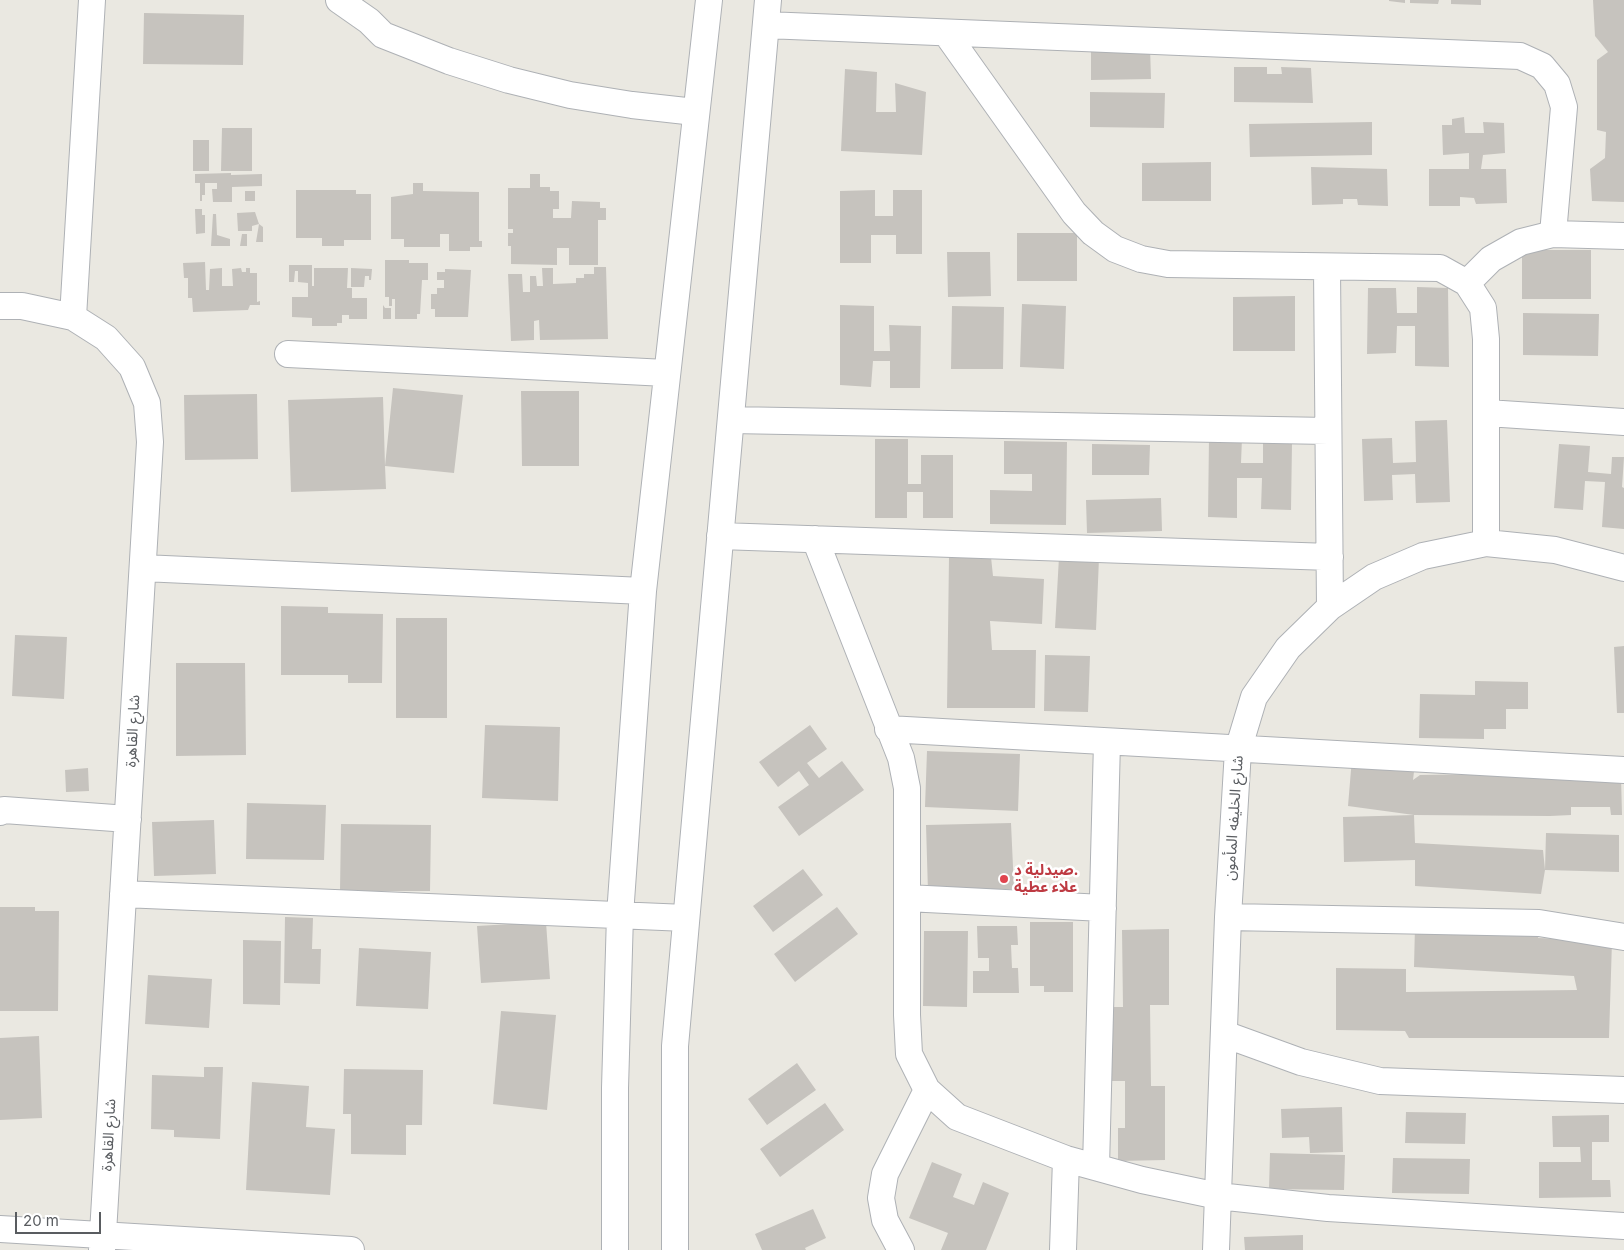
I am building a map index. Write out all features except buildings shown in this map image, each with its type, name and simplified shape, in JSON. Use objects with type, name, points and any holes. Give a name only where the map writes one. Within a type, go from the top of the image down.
[{"type":"street","points":[[73,317],[92,0]]},
{"type":"street","points":[[339,0],[364,16],[383,35],[449,61],[509,80],[570,95],[632,105],[695,112]]},
{"type":"street","points":[[615,1250],[615,1088],[620,915],[643,591],[709,0]]},
{"type":"street","points":[[675,1250],[675,1046],[767,13],[946,33],[1520,56],[1542,66],[1557,84],[1564,107],[1553,234]]},
{"type":"street","points":[[946,33],[1074,213],[1093,233],[1115,249],[1141,259],[1168,264],[1326,268],[1440,268],[1466,283],[1484,308],[1487,413],[1486,543]]},
{"type":"street","points":[[1466,283],[1491,259],[1521,242],[1553,234],[1624,236]]},
{"type":"street","points":[[1326,268],[1330,607]]},
{"type":"street","name":"شارع القاهرة","points":[[0,306],[22,306],[73,317],[106,338],[132,367],[147,403],[150,442],[102,1242]]},
{"type":"street","points":[[288,354],[666,373]]},
{"type":"street","points":[[1487,413],[1624,422]]},
{"type":"street","points":[[731,420],[1328,431]]},
{"type":"street","points":[[720,536],[1330,558]]},
{"type":"street","points":[[815,539],[888,729],[901,758],[907,788],[907,1015],[910,1054],[927,1090],[956,1117],[1066,1159],[1142,1180],[1218,1196],[1328,1208],[1624,1226]]},
{"type":"street","name":"شارع الخليفه المأمون","points":[[1216,1250],[1228,917],[1238,750],[1254,697],[1288,648],[1330,607],[1374,578],[1423,556],[1486,543],[1555,550],[1624,568]]},
{"type":"street","points":[[143,568],[643,591]]},
{"type":"street","points":[[888,729],[1238,750],[1624,770]]},
{"type":"street","points":[[1096,1167],[1107,742]]},
{"type":"street","points":[[0,812],[4,810],[128,819]]},
{"type":"street","points":[[123,894],[686,918]]},
{"type":"street","points":[[907,898],[1103,908]]},
{"type":"street","points":[[1228,917],[1539,923],[1624,937]]},
{"type":"street","points":[[1224,1034],[1301,1062],[1380,1081],[1624,1090]]},
{"type":"street","points":[[901,1250],[885,1220],[881,1198],[885,1174],[927,1090]]},
{"type":"street","points":[[1064,1250],[1066,1159]]},
{"type":"street","points":[[0,1229],[102,1242],[351,1250]]},
{"type":"place","name":"صيدلية د. علاء عطية","points":[[1004,879]]}]
